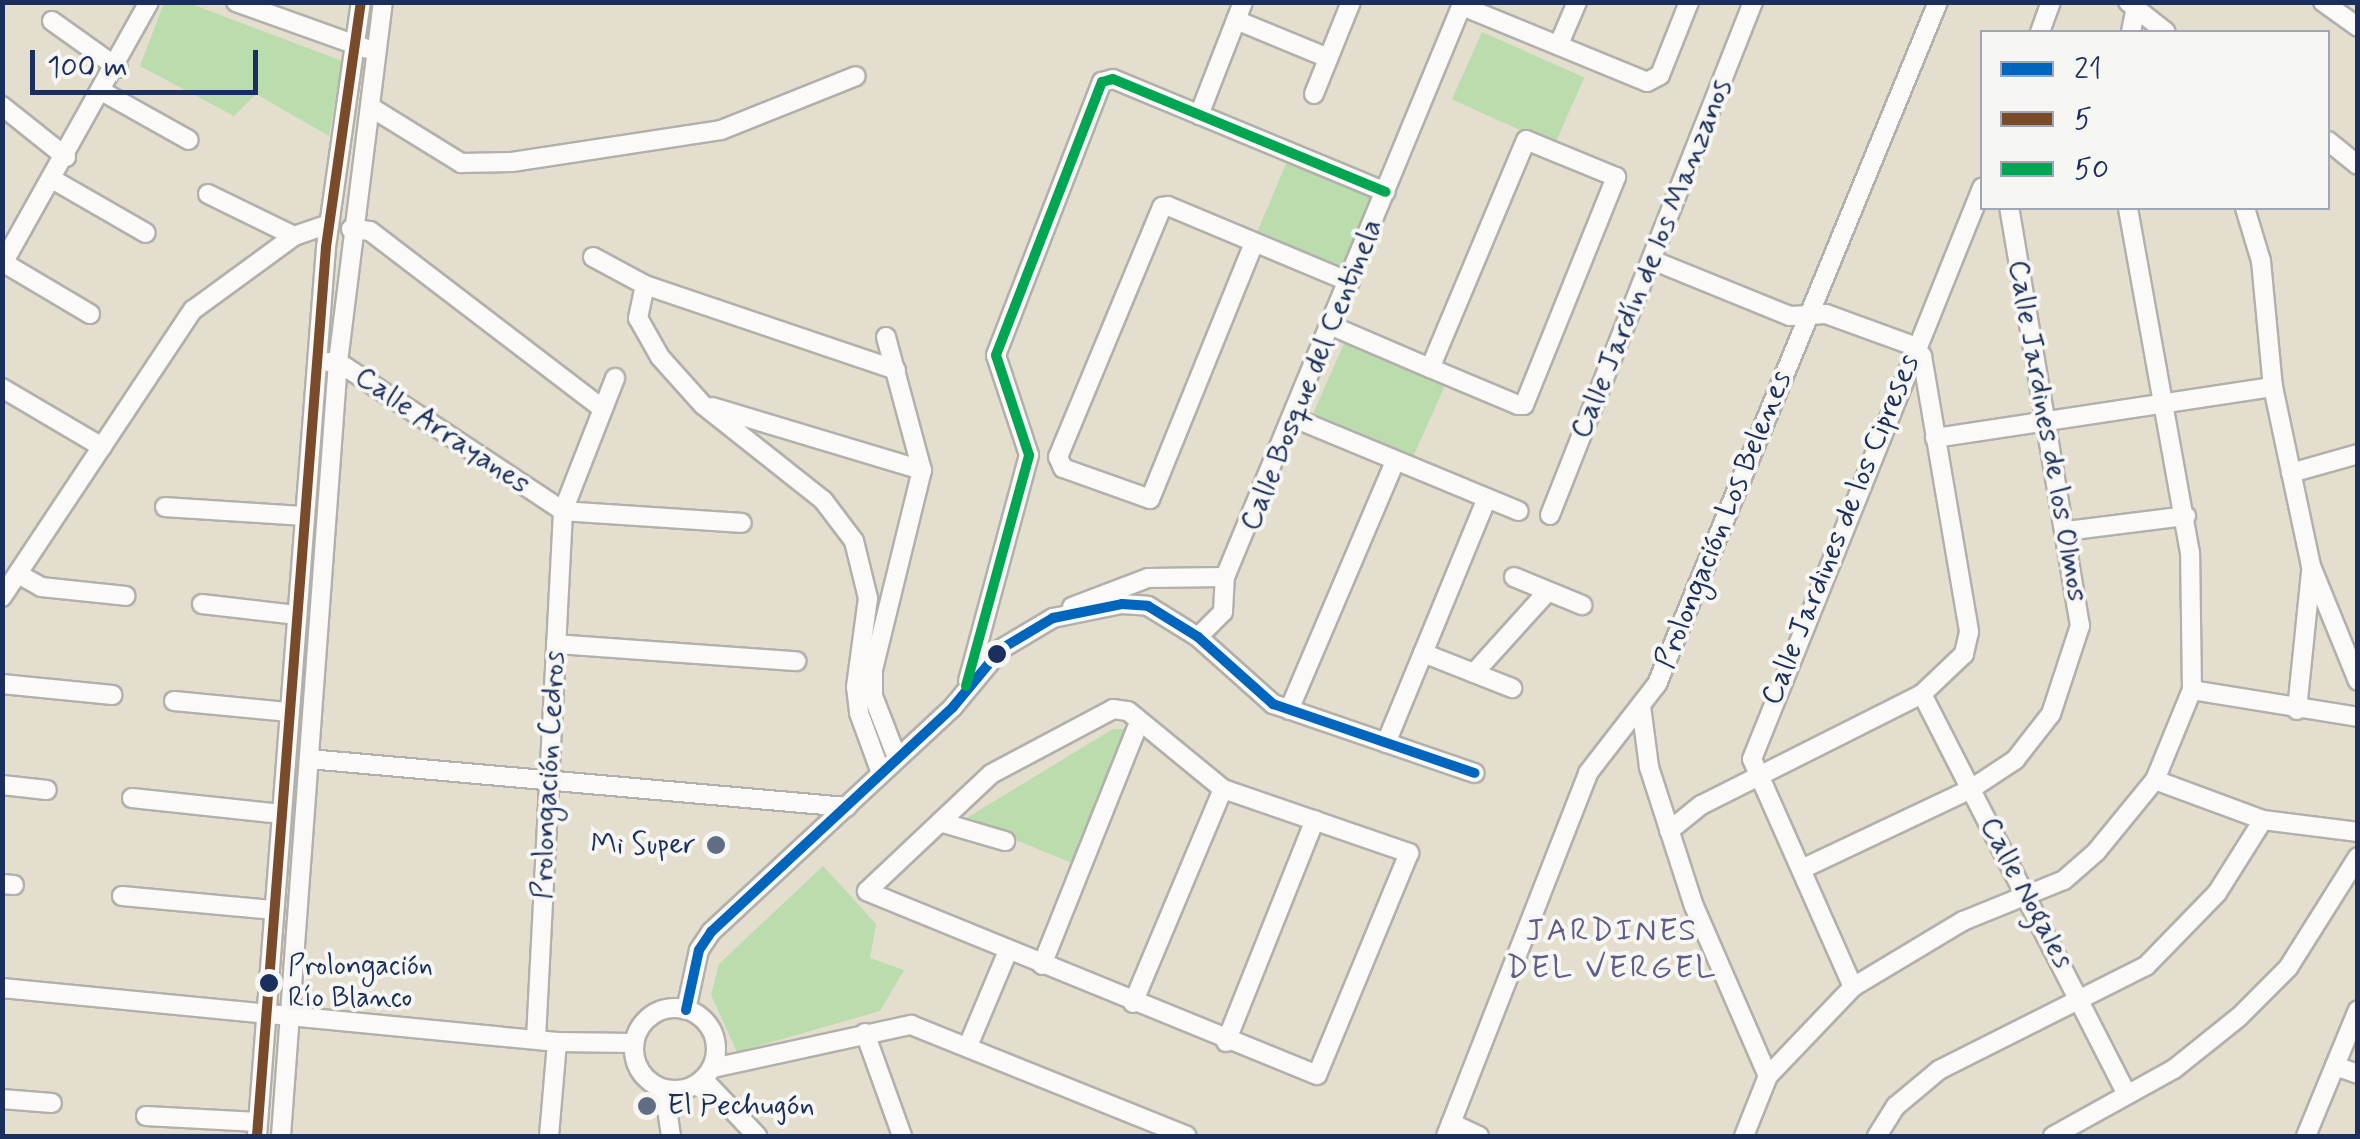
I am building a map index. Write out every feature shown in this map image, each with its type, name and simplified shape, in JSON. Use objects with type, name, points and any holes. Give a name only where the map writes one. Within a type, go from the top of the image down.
[{"type":"street","points":[[90,314],[3,264],[10,235],[66,156],[118,68],[150,2]]},
{"type":"street","points":[[236,2],[378,52]]},
{"type":"street","points":[[146,1116],[257,1129],[329,224],[358,47],[361,2]]},
{"type":"street","points":[[281,1136],[338,362],[351,229],[372,108],[382,2]]},
{"type":"street","points":[[1314,94],[1350,2]]},
{"type":"street","points":[[1559,44],[1576,2]]},
{"type":"street","points":[[1463,4],[1656,81],[1688,2]]},
{"type":"street","name":"Calle Jardín de los Manzanos","points":[[1550,515],[1754,2]]},
{"type":"street","name":"Prolongación Los Belenes","points":[[1448,1130],[1588,773],[1657,684],[1938,2]]},
{"type":"street","points":[[2041,30],[2051,2]]},
{"type":"street","points":[[2323,2],[2353,18]]},
{"type":"street","points":[[2131,30],[2134,3]]},
{"type":"street","points":[[2134,3],[2164,30]]},
{"type":"street","name":"Calle Bosque del Centinela","points":[[1198,636],[1223,612],[1225,578],[1463,4]]},
{"type":"street","points":[[1198,115],[1240,11],[1328,58]]},
{"type":"street","points":[[52,21],[118,68]]},
{"type":"street","points":[[372,108],[461,162],[512,162],[721,130],[856,76]]},
{"type":"street","points":[[686,1010],[700,950],[712,932],[953,707],[966,686],[1028,454],[996,355],[1102,82],[1113,79],[1386,192]]},
{"type":"street","points":[[104,92],[189,140]]},
{"type":"street","points":[[2,106],[66,156]]},
{"type":"street","points":[[1332,326],[1430,368],[1524,405],[1616,176],[1526,140],[1430,368]]},
{"type":"street","points":[[2330,143],[2358,165]]},
{"type":"street","points":[[52,179],[146,233]]},
{"type":"street","name":"Calle Jardines de los Cipreses","points":[[1757,780],[1752,760],[1780,680],[1980,193]]},
{"type":"street","points":[[208,194],[294,236]]},
{"type":"street","points":[[1254,243],[1150,499],[1059,463],[1158,210],[1168,206],[1350,282]]},
{"type":"street","name":"Calle Jardines de los Olmos","points":[[1804,868],[1971,789],[2016,760],[2052,714],[2080,626],[2050,424],[2009,210]]},
{"type":"street","points":[[1744,1136],[1768,1076],[1853,987],[1963,921],[2064,880],[2096,852],[2155,780],[2192,690],[2186,516],[2128,210]]},
{"type":"street","points":[[2246,210],[2261,261],[2273,388],[2311,566],[2358,682]]},
{"type":"street","points":[[2,597],[192,310],[294,236],[329,224]]},
{"type":"street","points":[[351,229],[370,231],[603,409]]},
{"type":"street","points":[[593,257],[646,285],[896,370]]},
{"type":"street","points":[[1652,260],[1790,316],[1826,314],[1914,346],[1922,356],[1968,632],[1964,654],[1922,694],[1702,805],[1669,831]]},
{"type":"street","points":[[646,285],[638,318],[660,357],[703,404],[841,521],[854,541],[868,598],[856,687],[881,773]]},
{"type":"street","points":[[886,337],[922,470],[889,604],[873,696],[897,758]]},
{"type":"street","name":"Calle Arrayanes","points":[[317,361],[338,362],[563,511]]},
{"type":"street","name":"Prolongación Cedros","points":[[536,1040],[563,511],[614,378]]},
{"type":"street","points":[[2,388],[102,447]]},
{"type":"street","points":[[1935,438],[2273,388]]},
{"type":"street","points":[[703,404],[922,470]]},
{"type":"street","points":[[1294,418],[1520,511]]},
{"type":"street","points":[[2291,473],[2358,454]]},
{"type":"street","points":[[1290,710],[1395,462]]},
{"type":"street","points":[[1386,743],[1486,500]]},
{"type":"street","points":[[165,506],[304,516]]},
{"type":"street","points":[[563,511],[742,522]]},
{"type":"street","points":[[2066,531],[2186,516]]},
{"type":"street","points":[[2297,710],[2311,566]]},
{"type":"street","points":[[18,574],[41,586],[126,596]]},
{"type":"street","points":[[1514,577],[1582,604]]},
{"type":"street","points":[[966,686],[1017,639],[1090,596],[1148,578],[1225,578]]},
{"type":"street","points":[[1148,578],[1148,606]]},
{"type":"street","points":[[1474,674],[1548,591]]},
{"type":"street","points":[[868,598],[889,604]]},
{"type":"street","points":[[202,604],[297,615]]},
{"type":"street","points":[[1053,618],[1122,604],[1148,606],[1198,636],[1273,704],[1474,773]]},
{"type":"street","points":[[987,616],[1017,639]]},
{"type":"street","points":[[556,644],[796,660]]},
{"type":"street","points":[[1423,653],[1512,688]]},
{"type":"street","points":[[2,684],[112,694]]},
{"type":"street","points":[[2192,690],[2358,717]]},
{"type":"street","name":"Calle Nogales","points":[[1922,694],[2083,1000],[2127,1094]]},
{"type":"street","points":[[174,700],[289,712]]},
{"type":"street","points":[[1640,706],[1649,767],[1694,906],[1768,1076]]},
{"type":"street","points":[[1113,709],[1128,711],[1224,789],[1404,848],[1408,860],[1318,1075],[1226,1042],[867,891],[992,774],[1113,709]]},
{"type":"street","points":[[1042,966],[1140,722]]},
{"type":"street","points":[[309,759],[846,807]]},
{"type":"street","points":[[1757,780],[1804,868],[1853,987]]},
{"type":"street","points":[[2155,780],[2264,820],[2358,832]]},
{"type":"street","points":[[2,785],[47,790]]},
{"type":"street","points":[[1133,1004],[1224,789]]},
{"type":"street","points":[[132,798],[281,814]]},
{"type":"street","points":[[1226,1042],[1315,820]]},
{"type":"street","points":[[1877,1136],[1896,1106],[1939,1070],[2118,985],[2174,941],[2218,893],[2264,820]]},
{"type":"street","points":[[940,822],[1005,842]]},
{"type":"street","points":[[2053,1136],[2193,1056],[2288,968],[2358,857]]},
{"type":"street","points":[[122,896],[274,910]]},
{"type":"street","points":[[968,1046],[1008,951]]},
{"type":"street","points":[[2,988],[556,1042],[634,1043]]},
{"type":"street","points":[[757,1136],[708,1074],[712,1031],[686,1010],[652,1015],[634,1043],[638,1068],[664,1089],[685,1089],[708,1074],[865,1033],[911,1025],[1187,1136]]},
{"type":"street","points":[[2306,1136],[2358,1010]]},
{"type":"street","points":[[865,1033],[904,1135]]},
{"type":"street","points":[[548,1136],[556,1042]]},
{"type":"street","points":[[2335,1066],[2358,1074]]},
{"type":"street","points":[[664,1089],[671,1136]]},
{"type":"street","points":[[2,1099],[52,1102]]},
{"type":"street","points":[[1448,1130],[1479,1136]]},
{"type":"green space","points":[[164,3],[189,3],[342,61],[329,136],[256,94],[234,116],[140,66]]},
{"type":"green space","points":[[1482,32],[1584,78],[1554,145],[1452,100]]},
{"type":"green space","points":[[1289,157],[1373,193],[1340,269],[1257,233]]},
{"type":"green space","points":[[1348,335],[1448,379],[1413,458],[1313,414]]},
{"type":"green space","points":[[1113,729],[1126,729],[1129,738],[1072,863],[965,819]]},
{"type":"green space","points":[[823,866],[876,924],[870,958],[904,970],[880,1011],[737,1052],[711,995],[719,964]]},
{"type":"transit line","name":"5","points":[[257,1136],[326,247],[361,2]]},
{"type":"transit line","name":"50","points":[[966,686],[1029,455],[996,355],[1102,82],[1113,79],[1386,192]]},
{"type":"transit line","name":"21","points":[[686,1010],[699,950],[711,932],[953,707],[1001,649],[1053,618],[1122,604],[1148,606],[1198,637],[1273,704],[1474,773]]},
{"type":"place","name":"Mi Super","points":[[716,845]]},
{"type":"place","name":"Prolongación Río Blanco","points":[[269,983]]},
{"type":"place","name":"El Pechugón","points":[[647,1106]]},
{"type":"district","name":"JARDINES DEL VERGEL","points":[[1612,950]]}]
